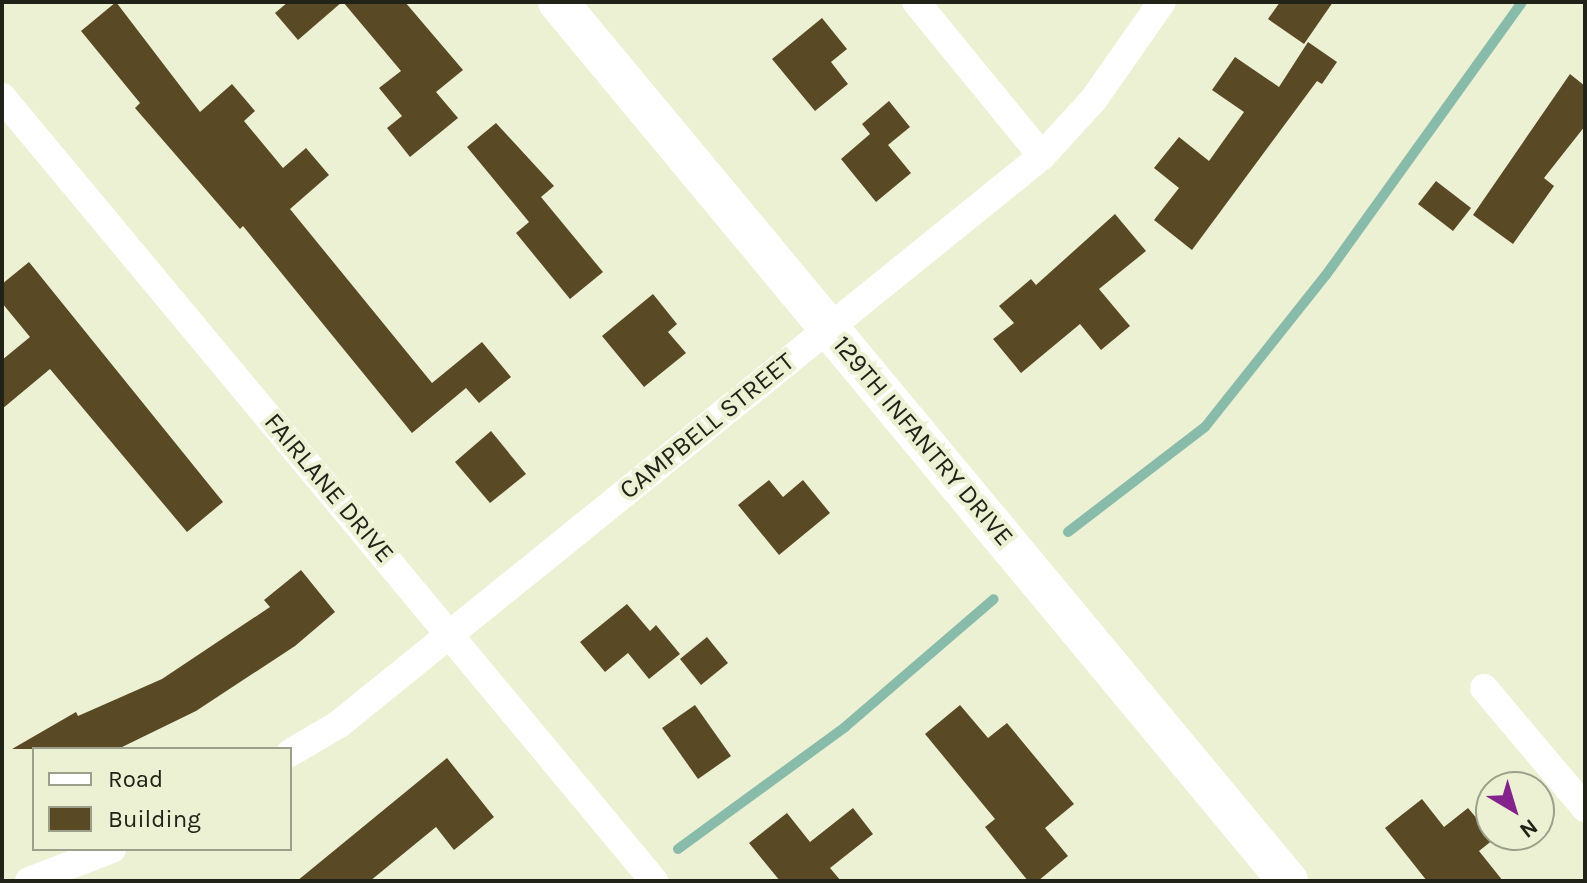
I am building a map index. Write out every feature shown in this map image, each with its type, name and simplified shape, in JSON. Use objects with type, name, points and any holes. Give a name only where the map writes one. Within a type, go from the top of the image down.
[{"type":"street","name":"129TH INFANTRY DRIVE","points":[[558,2],[1288,881]]},
{"type":"street","points":[[916,2],[1042,156]]},
{"type":"street","name":"CAMPBELL STREET","points":[[292,752],[339,724],[449,632],[1042,156],[1094,99],[1162,2]]},
{"type":"street","name":"FAIRLANE DRIVE","points":[[2,97],[654,881]]},
{"type":"street","points":[[1484,688],[1585,808]]},
{"type":"street","points":[[29,881],[107,851]]},
{"type":"building","points":[[116,2],[200,112],[232,84],[255,111],[244,121],[283,168],[306,148],[329,175],[290,209],[432,383],[482,342],[511,377],[479,403],[466,388],[412,433],[243,226],[240,229],[135,108],[140,103],[81,31]]},
{"type":"building","points":[[288,2],[342,2],[298,40],[275,13]]},
{"type":"building","points":[[343,2],[405,2],[463,70],[436,92],[458,118],[410,157],[387,128],[402,116],[379,88],[401,71]]},
{"type":"building","points":[[1280,2],[1333,2],[1304,44],[1268,19]]},
{"type":"building","points":[[822,18],[847,49],[831,62],[848,84],[815,111],[772,59]]},
{"type":"building","points":[[1308,42],[1337,62],[1322,84],[1317,81],[1192,250],[1154,220],[1179,188],[1154,168],[1179,137],[1209,161],[1244,112],[1212,90],[1235,57],[1279,87]]},
{"type":"building","points":[[1570,74],[1585,86],[1585,126],[1544,178],[1554,186],[1513,244],[1473,215]]},
{"type":"building","points":[[889,101],[910,127],[888,145],[911,173],[876,202],[841,159],[870,134],[862,124]]},
{"type":"building","points":[[496,123],[554,186],[541,197],[603,272],[570,299],[516,233],[529,222],[467,147]]},
{"type":"building","points":[[1436,181],[1471,208],[1453,231],[1418,204]]},
{"type":"building","points":[[1115,214],[1146,251],[1099,289],[1130,326],[1101,350],[1080,324],[1021,373],[993,339],[1014,323],[999,306],[1031,279],[1036,285]]},
{"type":"building","points":[[29,262],[223,502],[187,532],[50,369],[2,409],[2,360],[30,337],[2,303],[2,284]]},
{"type":"building","points":[[653,294],[677,324],[668,332],[686,353],[644,387],[602,336]]},
{"type":"building","points":[[491,431],[526,474],[490,503],[455,462]]},
{"type":"building","points":[[769,480],[783,497],[803,480],[830,513],[779,555],[738,505]]},
{"type":"building","points":[[301,570],[335,612],[295,646],[196,711],[122,747],[12,749],[76,712],[78,716],[162,679],[270,607],[264,600]]},
{"type":"building","points":[[627,604],[650,631],[656,625],[680,654],[649,679],[628,653],[605,672],[580,642]]},
{"type":"building","points":[[707,637],[728,663],[701,685],[680,659]]},
{"type":"building","points":[[695,705],[731,756],[698,779],[662,728]]},
{"type":"building","points":[[960,705],[988,738],[1007,723],[1074,804],[1045,828],[1068,856],[1038,881],[1028,881],[985,827],[995,819],[925,734]]},
{"type":"building","points":[[447,758],[494,817],[454,850],[436,827],[370,881],[297,881]]},
{"type":"building","points":[[1422,799],[1444,827],[1468,808],[1475,816],[1475,851],[1479,851],[1503,881],[1427,881],[1385,828]]},
{"type":"building","points":[[853,808],[873,834],[830,868],[841,881],[780,881],[749,843],[787,813],[810,842]]},
{"type":"waterway","points":[[1068,532],[1205,427],[1326,275],[1522,2]]},
{"type":"waterway","points":[[678,849],[845,727],[994,599]]}]
